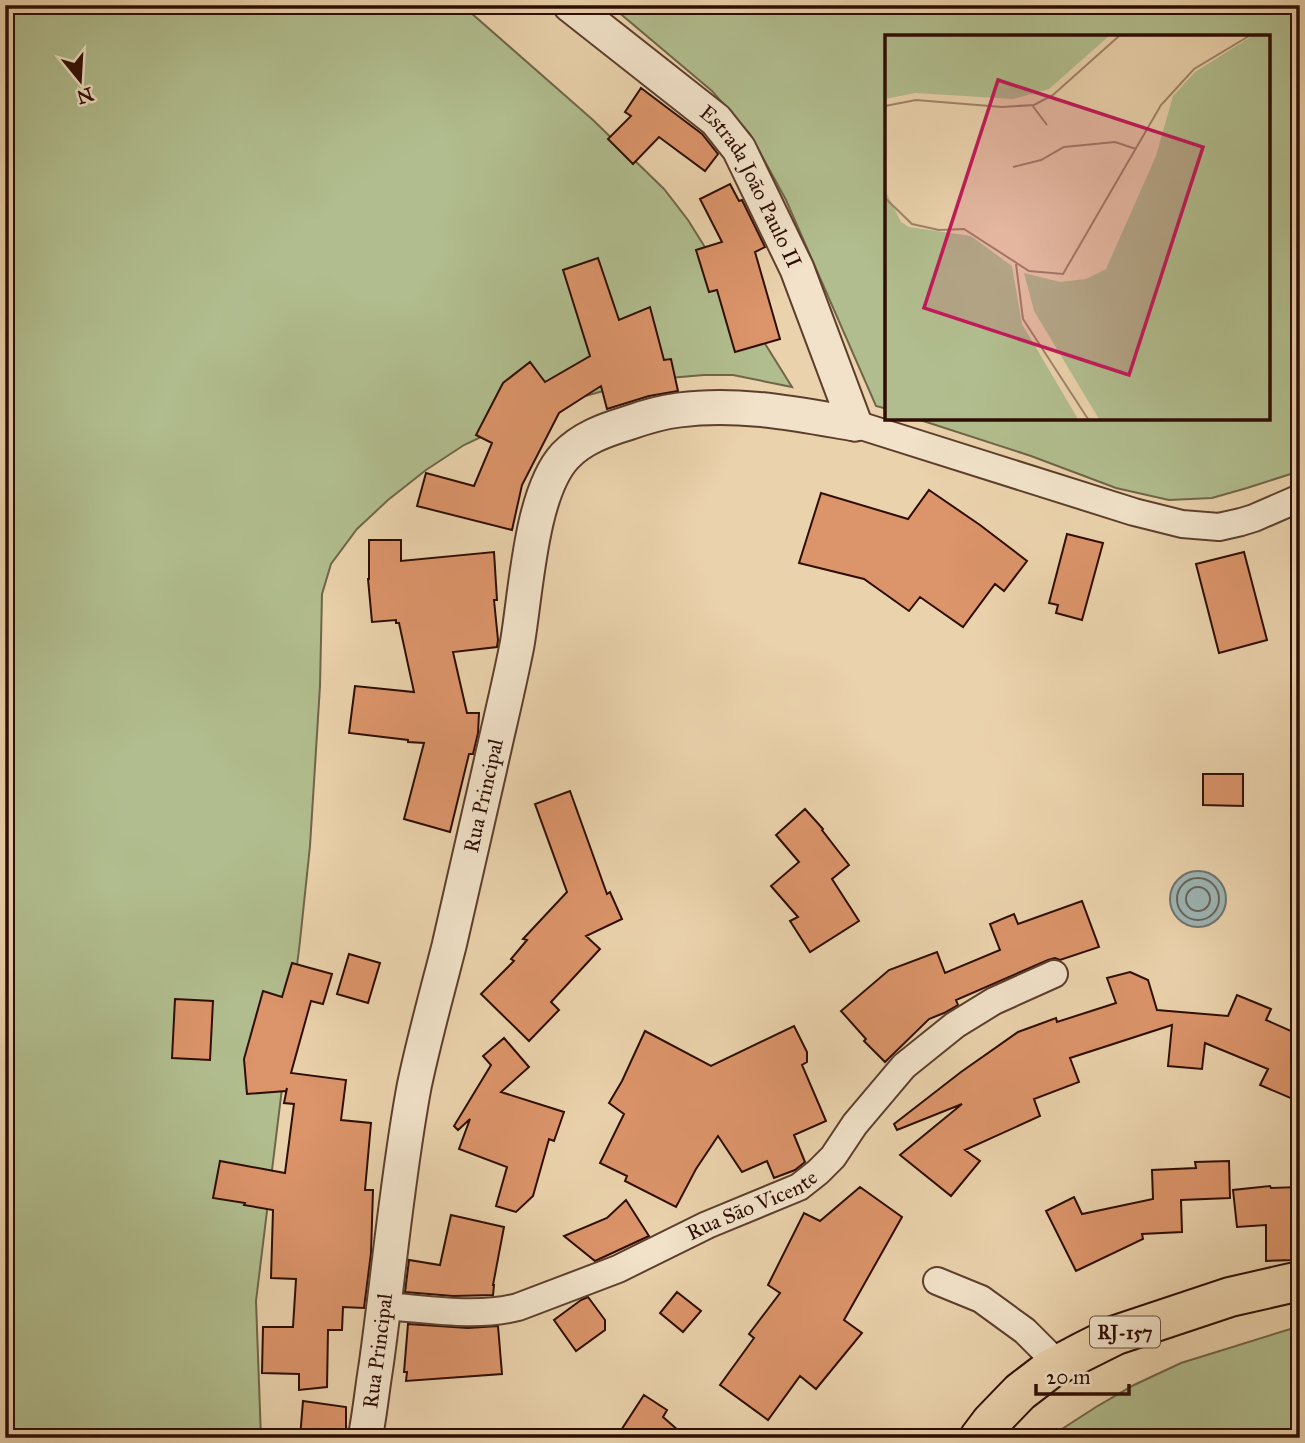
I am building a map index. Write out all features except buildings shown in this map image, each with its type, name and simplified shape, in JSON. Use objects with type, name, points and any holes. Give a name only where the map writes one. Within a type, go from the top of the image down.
[{"type":"main road","name":"RJ-157","points":[[979,1438],[1020,1392],[1050,1369],[1116,1335],[1230,1297],[1300,1282]]},
{"type":"street","name":"Estrada João Paulo II","points":[[570,5],[716,120],[738,149],[797,269],[855,424]]},
{"type":"street","name":"Rua Principal","points":[[365,1438],[396,1203],[415,1085],[517,644],[525,583],[539,512],[556,467],[578,444],[592,436],[610,428],[677,410],[742,407],[855,424]]},
{"type":"street","points":[[855,424],[1134,512],[1182,523],[1219,527],[1254,518],[1300,498]]},
{"type":"street","name":"Rua São Vicente","points":[[384,1306],[484,1311],[518,1307],[618,1269],[706,1226],[799,1187],[833,1157],[855,1124],[904,1066],[955,1025],[994,1001],[1054,974]]},
{"type":"street","points":[[937,1281],[981,1299],[1025,1331],[1059,1365]]},
{"type":"green space","points":[[5,5],[462,5],[593,120],[664,189],[688,220],[792,387],[733,375],[704,375],[657,379],[571,400],[464,445],[426,470],[357,529],[331,564],[322,594],[320,686],[310,846],[256,1301],[261,1438],[5,1438]]},
{"type":"green space","points":[[610,5],[1300,5],[1300,471],[1212,498],[1169,500],[1116,488],[1031,456],[920,420],[1270,420],[1270,35],[885,35],[885,408],[876,406],[786,200],[750,134],[712,91]]},
{"type":"green space","points":[[1300,1326],[1300,1438],[1048,1438],[1134,1385],[1181,1363]]},
{"type":"water","points":[[1193,871],[1203,871],[1218,879],[1224,888],[1224,910],[1218,919],[1203,927],[1193,927],[1175,915],[1170,904],[1170,894],[1182,876]]}]
